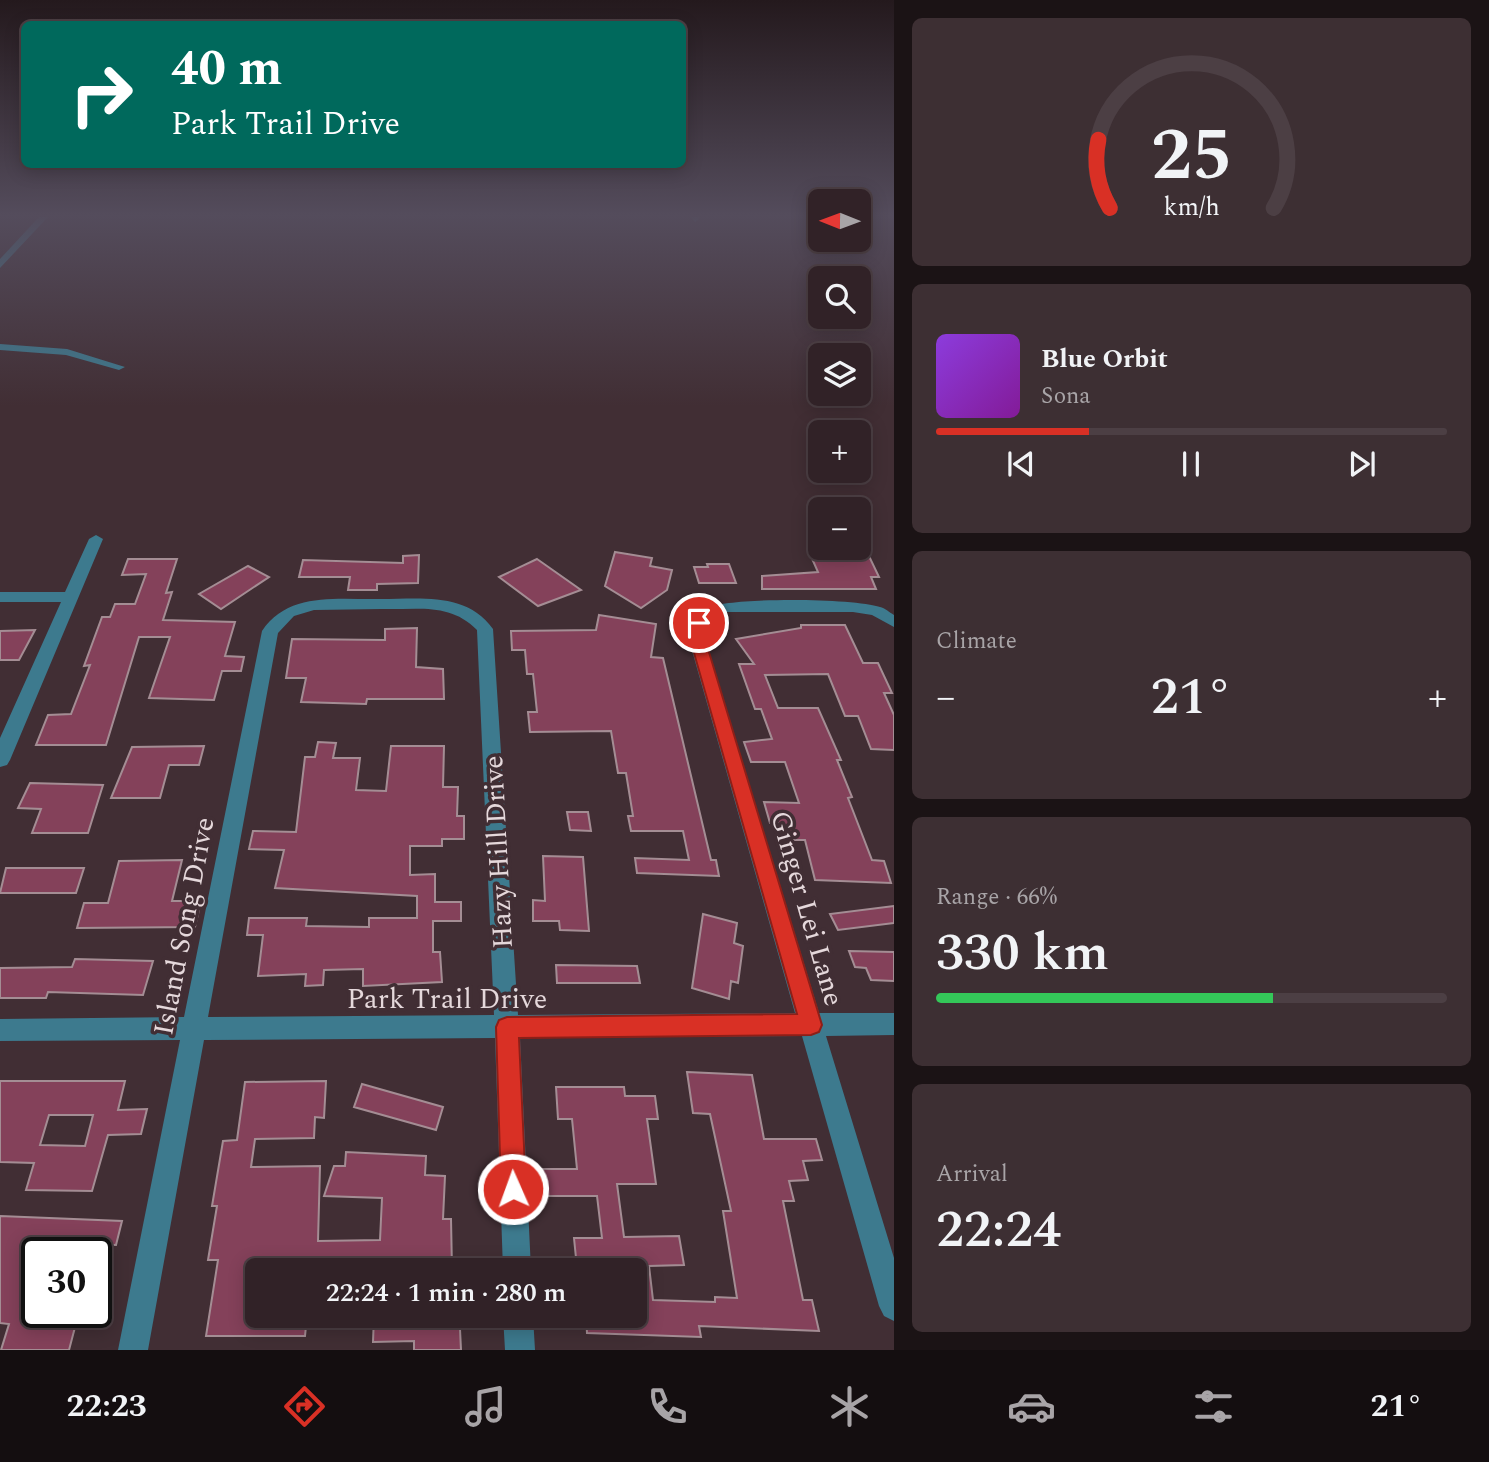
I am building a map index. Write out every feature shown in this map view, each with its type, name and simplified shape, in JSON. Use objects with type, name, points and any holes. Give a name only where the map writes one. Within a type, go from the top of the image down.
[{"type":"street","points":[[0,347],[67,352],[119,367]]},
{"type":"street","points":[[0,760],[96,539]]},
{"type":"street","points":[[0,597],[71,597]]},
{"type":"street","name":"Hazy Hill Drive","points":[[381,604],[450,604],[471,614],[485,629],[517,1258]]},
{"type":"street","name":"Island Song Drive","points":[[133,1350],[270,631],[288,612],[314,605],[381,604]]},
{"type":"street","name":"Ginger Lei Lane","points":[[894,622],[877,611],[853,607],[726,607],[708,613],[699,623],[697,639],[894,1306]]},
{"type":"street","name":"Park Trail Drive","points":[[0,1030],[894,1024]]},
{"type":"street","points":[[519,1328],[520,1350]]},
{"type":"building","points":[[615,552],[652,558],[650,566],[672,570],[667,590],[641,608],[605,586]]},
{"type":"building","points":[[419,555],[418,583],[377,584],[377,590],[348,590],[350,577],[299,577],[303,560],[403,563],[403,556]]},
{"type":"building","points":[[128,559],[177,559],[166,593],[172,592],[163,620],[235,622],[225,656],[244,657],[241,671],[222,671],[214,700],[149,698],[170,637],[139,637],[106,745],[36,745],[48,715],[71,714],[90,665],[84,666],[102,617],[110,617],[115,604],[135,604],[146,574],[122,575]]},
{"type":"building","points":[[537,559],[581,590],[538,606],[499,577]]},
{"type":"building","points":[[813,560],[871,560],[879,577],[871,577],[876,589],[762,589],[762,576],[818,572]]},
{"type":"building","points":[[707,564],[729,564],[736,583],[699,583],[694,567],[708,567]]},
{"type":"building","points":[[248,566],[269,577],[221,609],[199,594]]},
{"type":"building","points":[[599,615],[656,624],[651,657],[663,658],[711,860],[716,860],[719,876],[637,873],[635,858],[689,860],[683,831],[631,831],[628,816],[633,816],[626,773],[618,773],[611,731],[530,732],[528,712],[537,712],[533,674],[527,674],[525,650],[512,650],[511,631],[596,630]]},
{"type":"building","points":[[801,625],[845,625],[863,663],[878,663],[892,693],[884,693],[894,715],[894,750],[871,749],[858,716],[845,716],[828,674],[765,675],[778,708],[818,708],[841,760],[837,760],[852,797],[848,798],[872,860],[884,861],[891,883],[815,880],[805,840],[785,840],[780,823],[770,823],[764,802],[799,803],[785,762],[751,762],[744,742],[772,739],[761,709],[755,709],[739,664],[754,664],[736,639],[801,628]]},
{"type":"building","points":[[417,628],[416,667],[443,669],[444,699],[367,699],[366,704],[301,702],[306,678],[286,678],[292,639],[385,640],[385,629]]},
{"type":"building","points":[[35,630],[19,660],[0,660],[0,631]]},
{"type":"building","points":[[318,742],[336,743],[333,758],[360,758],[356,790],[386,791],[391,746],[444,746],[443,787],[458,787],[457,816],[464,816],[464,839],[442,839],[442,846],[410,846],[410,875],[435,874],[435,902],[461,902],[461,921],[433,921],[433,952],[440,952],[442,982],[363,986],[363,969],[324,970],[323,985],[305,986],[306,974],[258,976],[263,935],[247,935],[249,918],[307,918],[306,926],[369,927],[369,918],[417,918],[417,896],[275,888],[284,850],[249,849],[253,831],[296,832],[305,757],[315,757]]},
{"type":"building","points":[[204,746],[199,765],[169,765],[160,798],[111,798],[132,747]]},
{"type":"building","points":[[30,783],[103,785],[88,833],[32,833],[41,809],[18,808]]},
{"type":"building","points":[[567,812],[588,812],[591,831],[570,830]]},
{"type":"building","points":[[543,856],[583,857],[589,931],[560,930],[559,921],[533,921],[533,900],[545,901]]},
{"type":"building","points":[[182,860],[172,901],[201,901],[195,927],[77,928],[84,903],[108,903],[119,861]]},
{"type":"building","points":[[6,868],[84,868],[76,893],[0,893]]},
{"type":"building","points":[[894,906],[894,923],[838,930],[830,914]]},
{"type":"building","points":[[703,914],[737,923],[734,943],[743,946],[738,983],[731,981],[729,999],[692,988]]},
{"type":"building","points":[[849,951],[894,952],[894,981],[871,980],[866,968],[855,967]]},
{"type":"building","points":[[75,959],[153,961],[143,995],[48,992],[46,998],[0,998],[0,968],[72,967]]},
{"type":"building","points":[[556,965],[637,966],[640,983],[557,983]]},
{"type":"building","points":[[687,1072],[752,1075],[764,1139],[816,1139],[822,1160],[803,1161],[808,1180],[789,1181],[794,1201],[783,1201],[803,1300],[812,1300],[819,1331],[699,1326],[701,1337],[587,1333],[587,1328],[647,1328],[647,1258],[576,1258],[574,1238],[602,1238],[597,1196],[544,1196],[543,1169],[577,1169],[572,1119],[558,1119],[556,1087],[624,1087],[625,1096],[655,1096],[658,1119],[647,1119],[656,1184],[617,1184],[624,1237],[679,1236],[684,1265],[649,1266],[653,1300],[715,1302],[715,1297],[737,1298],[723,1211],[731,1211],[710,1114],[693,1113]]},
{"type":"building","points":[[0,1081],[125,1081],[118,1110],[147,1109],[141,1134],[108,1135],[92,1191],[26,1190],[34,1163],[0,1162]],"holes":[[[49,1115],[93,1115],[85,1146],[40,1145]]]},
{"type":"building","points":[[326,1081],[324,1118],[315,1117],[314,1138],[255,1139],[251,1167],[320,1166],[318,1241],[380,1240],[382,1198],[324,1196],[334,1166],[345,1166],[346,1152],[426,1156],[425,1175],[445,1176],[443,1219],[451,1219],[452,1258],[245,1258],[245,1328],[306,1328],[305,1336],[206,1336],[218,1260],[208,1260],[217,1206],[212,1206],[223,1141],[237,1140],[245,1082]]},
{"type":"building","points":[[362,1084],[443,1107],[436,1130],[354,1107]]},
{"type":"building","points":[[0,1216],[122,1221],[116,1245],[112,1245],[112,1237],[21,1237],[21,1328],[75,1328],[69,1350],[1,1350],[9,1324],[0,1323]]},
{"type":"building","points":[[374,1328],[453,1328],[460,1329],[461,1350],[414,1350],[414,1341],[373,1342]]},
{"type":"route","points":[[513,1189],[507,1027],[811,1025],[697,639],[699,623]]}]
